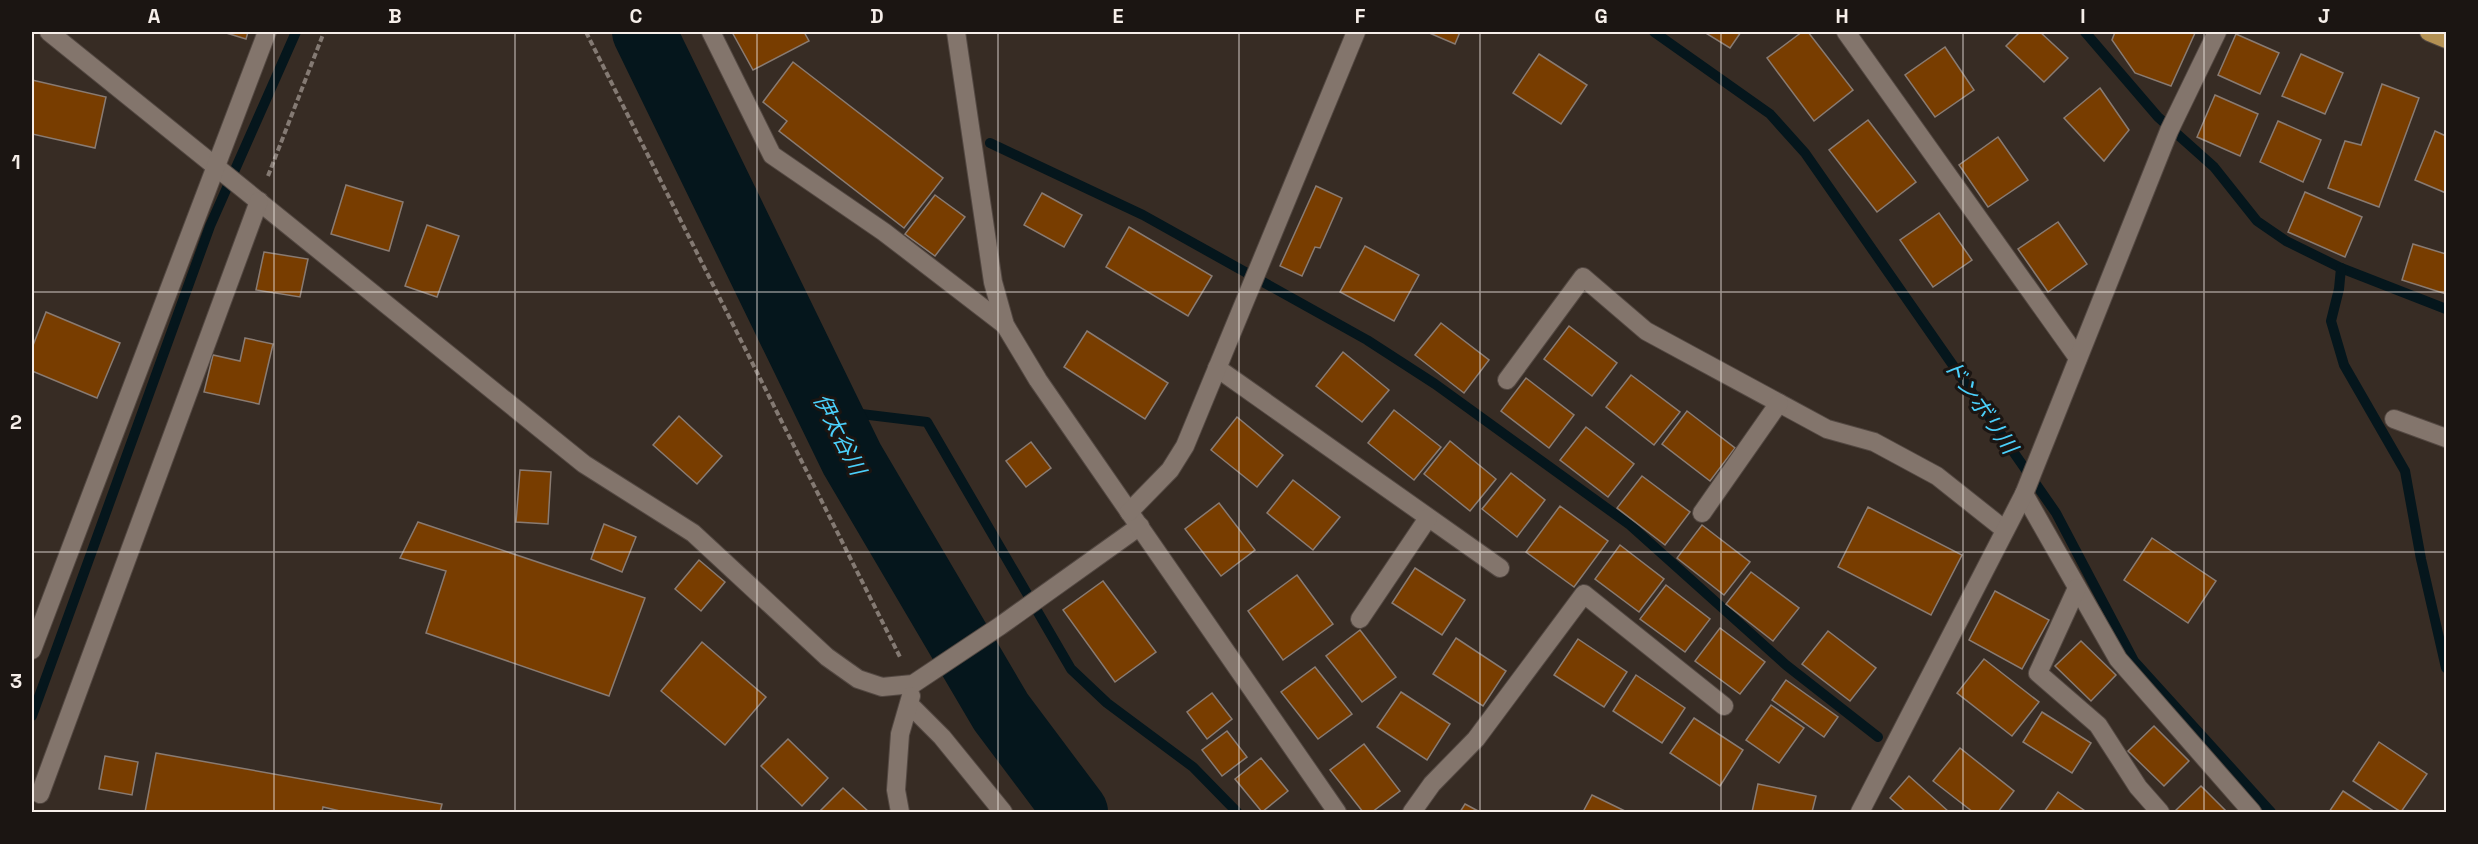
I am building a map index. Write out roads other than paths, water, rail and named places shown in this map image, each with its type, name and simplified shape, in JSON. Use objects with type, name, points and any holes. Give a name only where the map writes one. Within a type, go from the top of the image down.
[{"type":"main road","points":[[2429,32],[2446,39]]},
{"type":"street","points":[[49,32],[584,464],[693,533],[827,657],[858,679],[882,687],[917,681],[1000,626],[1134,519],[1170,470],[1185,446],[1356,32]]},
{"type":"street","points":[[32,650],[267,32]]},
{"type":"street","points":[[711,32],[772,155],[884,232],[1005,325]]},
{"type":"street","points":[[956,32],[993,282],[1005,325],[1038,380],[1337,813]]},
{"type":"street","points":[[1846,32],[2078,358]]},
{"type":"street","points":[[1860,813],[2024,494],[2169,131],[2217,32]]},
{"type":"street","points":[[40,794],[259,201]]},
{"type":"street","points":[[1507,380],[1583,277],[1646,330],[1827,429],[1874,442],[1937,476],[2005,530]]},
{"type":"street","points":[[1217,368],[1500,568]]},
{"type":"street","points":[[1702,513],[1779,403]]},
{"type":"street","points":[[2394,419],[2446,438]]},
{"type":"street","points":[[2024,494],[2118,659],[2253,813]]},
{"type":"street","points":[[1360,620],[1428,518]]},
{"type":"street","points":[[2077,588],[2038,672],[2098,725],[2138,787],[2160,813]]},
{"type":"street","points":[[1412,813],[1432,784],[1476,739],[1584,594],[1724,706]]},
{"type":"street","points":[[900,813],[896,790],[900,734],[917,681]]},
{"type":"street","points":[[910,705],[942,737],[1003,813]]},
{"type":"waterway","points":[[32,716],[210,226],[296,32]]},
{"type":"waterway","name":"伊太谷川","points":[[644,32],[852,459],[1001,712],[1076,812]]},
{"type":"waterway","name":"ドンボリ川","points":[[1654,32],[1770,114],[1805,153],[2056,513],[2134,661],[2271,812]]},
{"type":"waterway","points":[[2085,32],[2158,117],[2214,167],[2257,221],[2286,241],[2341,268],[2446,309]]},
{"type":"waterway","points":[[990,143],[1143,215],[1367,340],[1435,384],[1630,525],[1786,665],[1878,737]]},
{"type":"waterway","points":[[2341,268],[2339,289],[2331,321],[2344,365],[2405,471],[2421,559],[2446,668]]},
{"type":"waterway","points":[[828,410],[927,422],[1071,669],[1107,703],[1193,767],[1237,812]]}]
